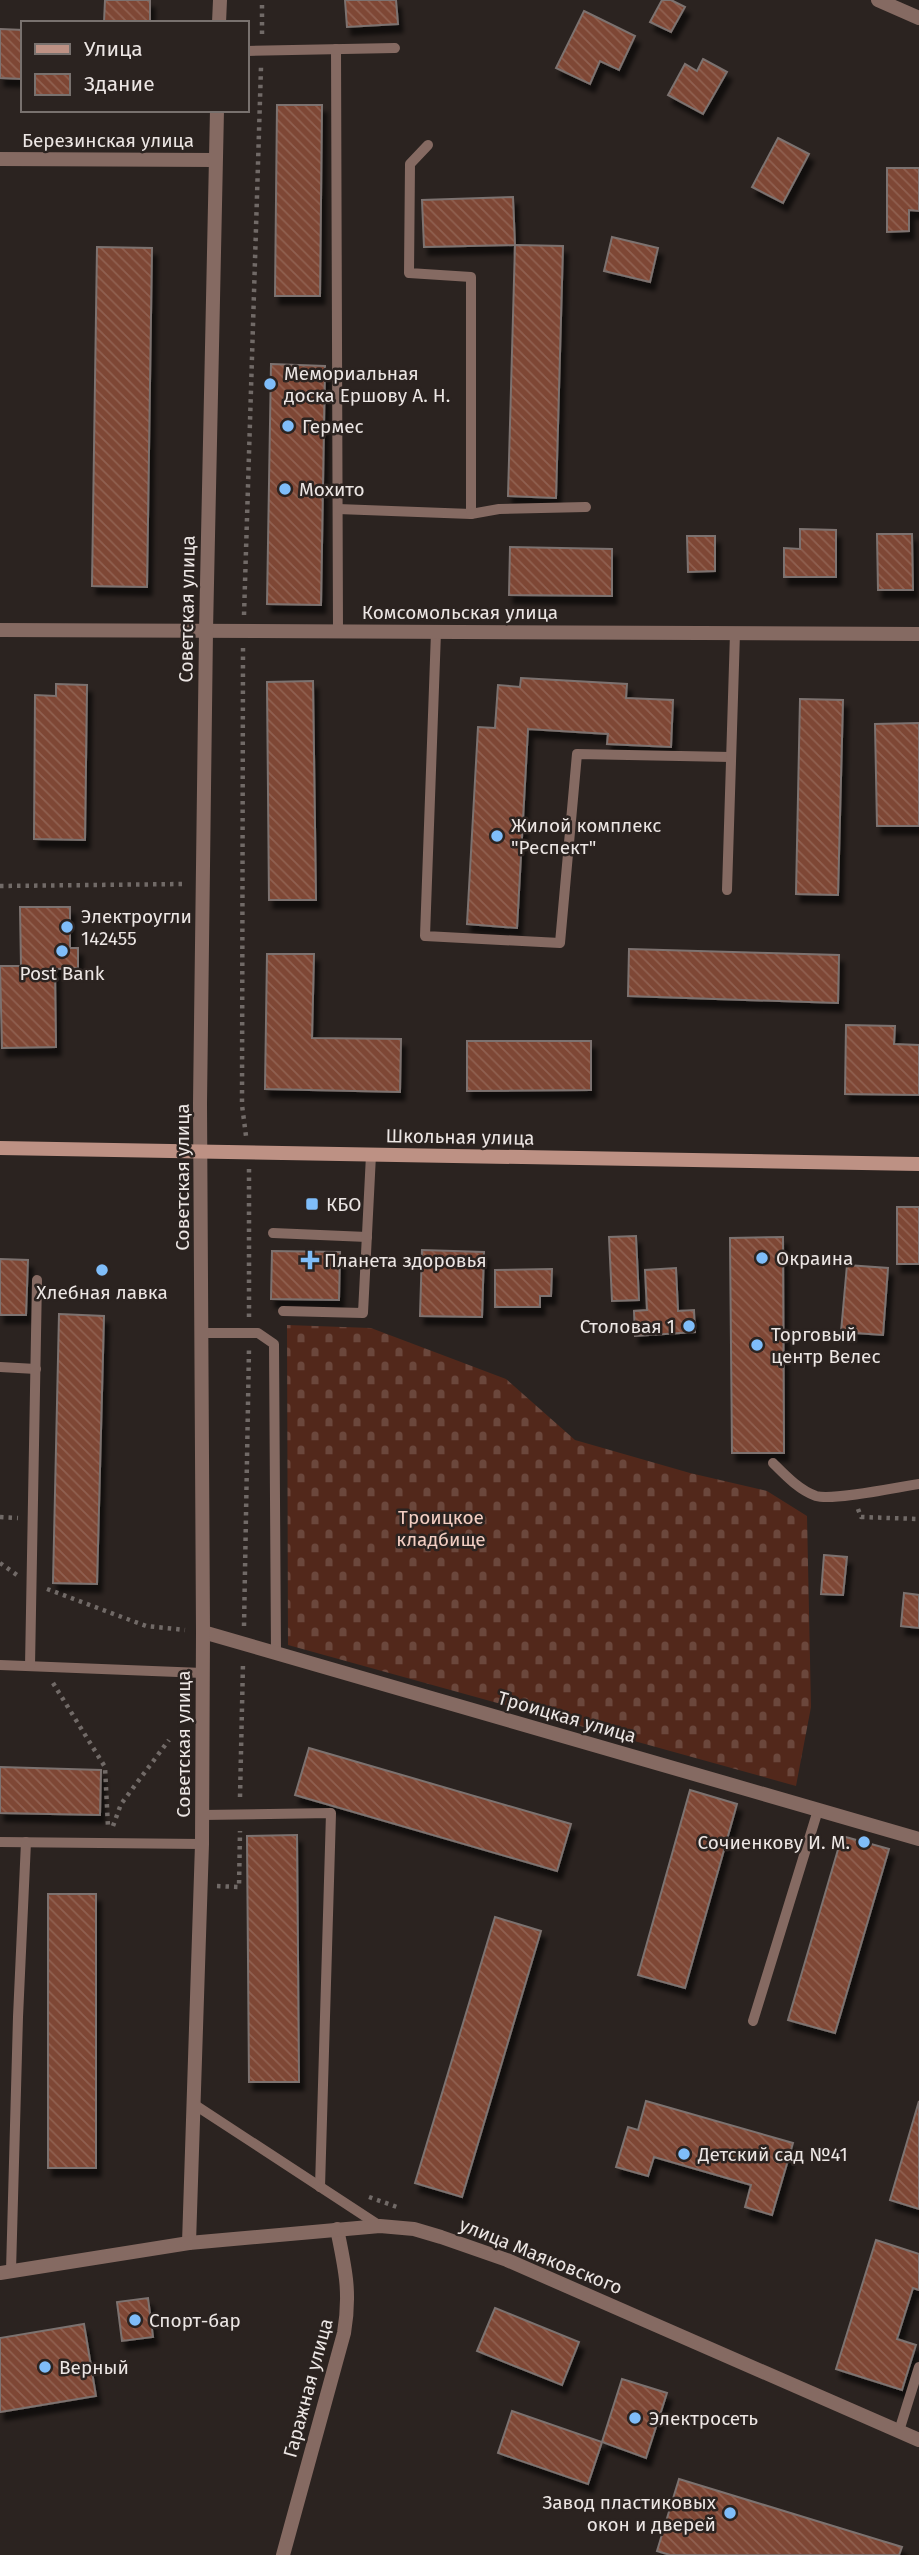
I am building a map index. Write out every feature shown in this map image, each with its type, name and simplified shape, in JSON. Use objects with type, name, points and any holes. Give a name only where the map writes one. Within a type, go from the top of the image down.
[{"type":"main road","name":"Школьная улица","points":[[0,1148],[919,1164]]},
{"type":"street","points":[[219,21],[220,0]]},
{"type":"street","points":[[878,0],[919,18]]},
{"type":"street","name":"Советская улица","points":[[189,2243],[202,1844],[204,1632],[201,1152],[206,631],[216,112]]},
{"type":"street","name":"Березинская улица","points":[[0,159],[215,160]]},
{"type":"street","name":"Комсомольская улица","points":[[0,630],[919,634]]},
{"type":"street","name":"Троицкая улица","points":[[204,1632],[919,1839]]},
{"type":"street","name":"улица Маяковского","points":[[6,2272],[189,2243],[380,2226],[414,2229],[507,2260],[919,2440]]},
{"type":"street","name":"Гаражная улица","points":[[284,2555],[346,2319],[348,2284],[337,2229]]},
{"type":"lane","points":[[248,51],[395,48]]},
{"type":"lane","points":[[336,49],[338,631]]},
{"type":"lane","points":[[428,145],[410,164],[409,273],[471,278],[471,514]]},
{"type":"lane","points":[[338,509],[471,514],[499,509],[586,507]]},
{"type":"lane","points":[[436,632],[425,936],[559,943],[577,754],[731,757]]},
{"type":"lane","points":[[726,890],[735,633]]},
{"type":"lane","points":[[283,1311],[363,1313],[371,1155]]},
{"type":"lane","points":[[273,1233],[367,1237]]},
{"type":"lane","points":[[30,1666],[37,1280]]},
{"type":"lane","points":[[202,1333],[258,1333],[274,1344],[276,1653]]},
{"type":"lane","points":[[0,1367],[36,1369]]},
{"type":"lane","points":[[773,1463],[793,1483],[817,1496],[852,1495],[919,1484]]},
{"type":"lane","points":[[0,1665],[203,1673]]},
{"type":"lane","points":[[754,2021],[818,1810]]},
{"type":"lane","points":[[202,1815],[331,1813],[320,2187]]},
{"type":"lane","points":[[0,1842],[202,1844]]},
{"type":"lane","points":[[6,2272],[26,1842]]},
{"type":"lane","points":[[195,2105],[380,2226]]},
{"type":"lane","points":[[900,2431],[919,2367]]},
{"type":"path","points":[[201,1885],[239,1886],[249,1333],[249,1153],[242,1105],[243,631],[262,0]]},
{"type":"path","points":[[0,886],[204,884]]},
{"type":"path","points":[[852,1495],[861,1517],[919,1519]]},
{"type":"path","points":[[0,1563],[9,1572],[60,1596],[146,1626],[204,1632]]},
{"type":"path","points":[[44,1667],[105,1767],[109,1817],[107,1843]]},
{"type":"path","points":[[107,1843],[121,1804],[169,1740]]},
{"type":"green space","name":"Троицкое кладбище","points":[[287,1325],[371,1328],[506,1379],[575,1440],[690,1473],[767,1491],[807,1516],[811,1707],[796,1786],[288,1645]]},
{"type":"building","points":[[105,0],[150,0],[150,21],[104,21]]},
{"type":"building","points":[[345,0],[396,0],[398,24],[347,27]]},
{"type":"building","points":[[662,0],[671,0],[685,7],[671,32],[650,22]]},
{"type":"building","points":[[584,11],[635,36],[619,70],[600,61],[590,84],[556,68]]},
{"type":"building","points":[[0,29],[21,30],[21,79],[0,78]]},
{"type":"building","points":[[703,59],[727,72],[703,114],[668,95],[685,64],[697,71]]},
{"type":"building","points":[[277,105],[322,105],[320,296],[275,296]]},
{"type":"building","points":[[778,138],[809,154],[783,203],[752,187]]},
{"type":"building","points":[[887,168],[919,168],[919,211],[909,210],[909,231],[887,232]]},
{"type":"building","points":[[513,197],[515,245],[424,247],[422,200]]},
{"type":"building","points":[[612,237],[658,248],[650,282],[604,271]]},
{"type":"building","points":[[515,245],[563,246],[556,498],[508,496]]},
{"type":"building","points":[[97,247],[152,248],[147,587],[92,586]]},
{"type":"building","points":[[271,364],[325,366],[321,605],[267,604]]},
{"type":"building","points":[[800,529],[836,530],[836,577],[784,577],[784,548],[800,549]]},
{"type":"building","points":[[877,534],[912,534],[913,590],[878,590]]},
{"type":"building","points":[[687,536],[715,536],[715,571],[688,572]]},
{"type":"building","points":[[510,547],[612,549],[612,596],[509,595]]},
{"type":"building","name":"Жилой комплекс \"Респект\"","points":[[521,678],[627,684],[626,698],[673,700],[671,747],[607,744],[608,734],[528,729],[517,928],[467,924],[478,727],[495,728],[498,685],[520,687]]},
{"type":"building","points":[[313,681],[316,900],[269,900],[267,682]]},
{"type":"building","points":[[56,684],[87,685],[85,840],[34,839],[35,695],[56,696]]},
{"type":"building","points":[[800,699],[843,700],[838,895],[796,894]]},
{"type":"building","points":[[919,723],[919,826],[877,826],[875,724]]},
{"type":"building","points":[[20,907],[70,907],[70,948],[78,948],[78,968],[55,969],[56,1047],[2,1048],[0,966],[21,966]]},
{"type":"building","points":[[629,949],[839,955],[838,1003],[628,996]]},
{"type":"building","points":[[267,954],[314,954],[312,1038],[401,1039],[400,1092],[265,1089]]},
{"type":"building","points":[[846,1025],[895,1026],[894,1044],[919,1045],[919,1095],[845,1094]]},
{"type":"building","points":[[467,1041],[591,1041],[591,1090],[467,1091]]},
{"type":"building","points":[[897,1207],[919,1207],[919,1264],[897,1264]]},
{"type":"building","points":[[636,1236],[639,1300],[612,1301],[609,1237]]},
{"type":"building","name":"Торговый центр Велес","points":[[783,1237],[784,1453],[732,1453],[730,1238]]},
{"type":"building","points":[[422,1250],[484,1252],[482,1317],[420,1316]]},
{"type":"building","points":[[272,1251],[340,1252],[339,1300],[271,1299]]},
{"type":"building","points":[[0,1259],[28,1260],[26,1315],[0,1315]]},
{"type":"building","points":[[847,1265],[888,1268],[883,1335],[841,1332]]},
{"type":"building","points":[[676,1268],[678,1311],[694,1310],[695,1332],[635,1336],[634,1311],[647,1310],[645,1270]]},
{"type":"building","points":[[552,1269],[551,1296],[540,1296],[540,1307],[495,1307],[495,1270]]},
{"type":"building","points":[[59,1314],[104,1316],[97,1584],[53,1583]]},
{"type":"building","points":[[824,1555],[847,1557],[843,1595],[821,1594]]},
{"type":"building","points":[[904,1593],[919,1595],[919,1628],[901,1626]]},
{"type":"building","points":[[309,1748],[571,1824],[557,1871],[295,1795]]},
{"type":"building","points":[[0,1767],[101,1770],[100,1815],[0,1813]]},
{"type":"building","points":[[690,1790],[737,1804],[685,1988],[638,1975]]},
{"type":"building","points":[[297,1835],[299,2082],[249,2082],[247,1836]]},
{"type":"building","points":[[842,1836],[889,1849],[835,2033],[788,2020]]},
{"type":"building","points":[[48,1894],[96,1894],[96,2168],[48,2168]]},
{"type":"building","points":[[495,1917],[541,1931],[462,2197],[415,2183]]},
{"type":"building","points":[[646,2101],[793,2143],[772,2215],[745,2207],[751,2185],[654,2157],[648,2176],[616,2167],[628,2127],[638,2130]]},
{"type":"building","points":[[919,2101],[919,2209],[890,2200]]},
{"type":"building","points":[[876,2240],[919,2254],[919,2290],[913,2288],[897,2339],[916,2345],[902,2390],[836,2369]]},
{"type":"building","name":"Спорт-бар","points":[[148,2298],[153,2337],[122,2341],[117,2302]]},
{"type":"building","points":[[495,2308],[579,2342],[562,2385],[477,2351]]},
{"type":"building","name":"Верный","points":[[84,2324],[96,2396],[0,2412],[0,2338]]},
{"type":"building","name":"Электросеть","points":[[622,2379],[667,2393],[646,2458],[602,2442]]},
{"type":"building","points":[[512,2411],[602,2442],[588,2484],[498,2453]]},
{"type":"building","name":"Завод пластиковых окон и дверей","points":[[679,2479],[902,2547],[899,2555],[670,2555],[657,2551]]},
{"type":"place","name":"Мемориальная доска Ершову А. Н.","points":[[270,384]]},
{"type":"place","name":"Гермес","points":[[288,426]]},
{"type":"place","name":"Мохито","points":[[285,489]]},
{"type":"place","name":"Жилой комплекс \"Респект\"","points":[[497,836]]},
{"type":"place","name":"Электроугли 142455","points":[[67,927]]},
{"type":"place","name":"Post Bank","points":[[62,951]]},
{"type":"place","name":"КБО","points":[[312,1204]]},
{"type":"place","name":"Окраина","points":[[762,1258]]},
{"type":"place","name":"Планета здоровья","points":[[310,1260]]},
{"type":"place","name":"Хлебная лавка","points":[[102,1270]]},
{"type":"place","name":"Столовая 1","points":[[689,1326]]},
{"type":"place","name":"Торговый центр Велес","points":[[757,1345]]},
{"type":"place","name":"Сочиенкову И. М.","points":[[864,1842]]},
{"type":"place","name":"Детский сад №41","points":[[684,2154]]},
{"type":"place","name":"Спорт-бар","points":[[135,2320]]},
{"type":"place","name":"Верный","points":[[45,2367]]},
{"type":"place","name":"Электросеть","points":[[635,2418]]},
{"type":"place","name":"Завод пластиковых окон и дверей","points":[[730,2513]]}]
